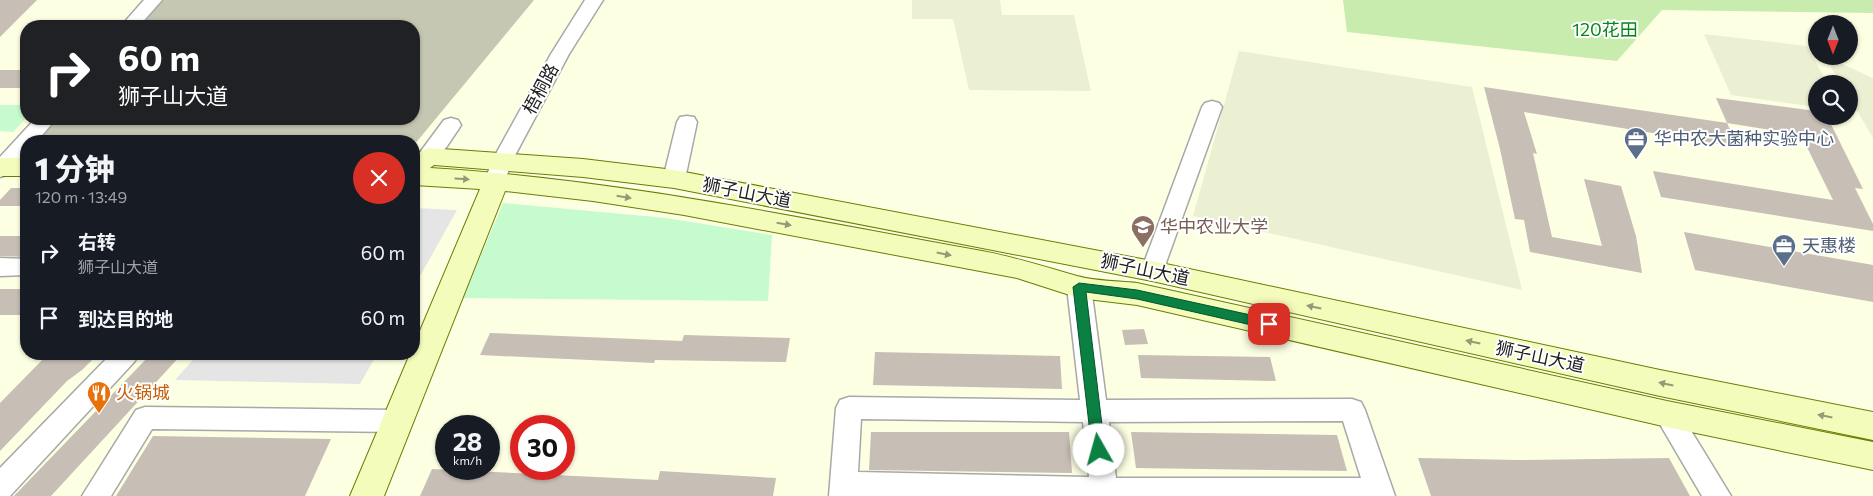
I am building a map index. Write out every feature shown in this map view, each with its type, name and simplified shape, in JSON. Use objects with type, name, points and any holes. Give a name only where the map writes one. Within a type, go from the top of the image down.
[{"type":"street","points":[[135,20],[153,0]]},
{"type":"street","name":"梧桐路","points":[[499,171],[560,54],[594,0]]},
{"type":"street","points":[[1152,271],[1212,107]]},
{"type":"street","points":[[674,180],[687,122]]},
{"type":"street","points":[[33,135],[41,125]]},
{"type":"street","points":[[420,164],[451,125]]},
{"type":"street","points":[[7,168],[20,152]]},
{"type":"street","name":"狮子山大道","points":[[420,167],[499,171],[583,168],[674,180],[1152,271],[1650,381],[1873,426]]},
{"type":"street","points":[[367,496],[499,171]]},
{"type":"street","name":"狮子山大道","points":[[499,171],[593,192],[865,238],[1018,268],[1079,287],[1137,294],[1667,414],[1873,456]]},
{"type":"street","points":[[0,267],[20,268]]},
{"type":"street","points":[[1079,287],[1104,493]]},
{"type":"street","points":[[0,487],[120,360]]},
{"type":"street","points":[[849,408],[1094,411],[1352,410],[1380,493],[1104,493],[843,490],[849,408]]},
{"type":"street","points":[[1667,414],[1717,496]]},
{"type":"street","points":[[96,496],[145,418],[398,421]]},
{"type":"shaded area","name":"华中农业大学","points":[[0,0],[1873,0],[1873,496],[0,496]]},
{"type":"shaded area","points":[[158,0],[534,0],[420,138],[420,135],[37,135],[47,125],[420,125],[420,20],[140,20]]},
{"type":"shaded area","points":[[912,0],[1000,0],[1002,15],[1074,15],[1091,91],[969,90],[953,19],[912,19]]},
{"type":"shaded area","points":[[1704,34],[1807,46],[1808,65],[1818,65],[1823,75],[1808,75],[1808,106],[1731,95]]},
{"type":"shaded area","points":[[1239,51],[1472,87],[1522,290],[1193,216]]},
{"type":"shaded area","points":[[1829,65],[1844,65],[1873,78],[1873,138],[1858,112],[1858,75],[1836,75]]},
{"type":"shaded area","points":[[420,208],[457,210],[420,276]]},
{"type":"shaded area","points":[[193,360],[374,360],[360,384],[175,380]]},
{"type":"green space","name":"120花田","points":[[1343,0],[1873,0],[1873,13],[1662,10],[1617,61],[1347,32]]},
{"type":"green space","points":[[0,105],[20,105],[20,124],[13,132],[0,131]]},
{"type":"green space","points":[[503,203],[666,218],[772,235],[768,301],[463,298]]},
{"type":"building","points":[[0,0],[37,0],[0,37]]},
{"type":"building","points":[[0,70],[20,70],[20,88],[0,88]]},
{"type":"building","points":[[1484,87],[1727,123],[1738,147],[1524,112],[1537,154],[1533,153],[1552,237],[1602,246],[1584,179],[1621,186],[1636,236],[1642,273],[1530,252],[1524,220],[1515,219]]},
{"type":"building","points":[[1716,98],[1808,110],[1808,125],[1831,125],[1863,189],[1855,188],[1873,224],[1873,231],[1661,197],[1653,171],[1833,200],[1801,135],[1727,123]]},
{"type":"building","points":[[11,188],[20,188],[20,206],[0,206],[0,200]]},
{"type":"building","name":"天惠楼","points":[[1684,232],[1873,265],[1873,302],[1695,270]]},
{"type":"building","points":[[0,236],[20,236],[20,257],[0,256]]},
{"type":"building","points":[[0,289],[20,289],[20,315],[0,315]]},
{"type":"building","points":[[1144,329],[1148,344],[1125,345],[1122,330]]},
{"type":"building","points":[[490,333],[682,341],[684,335],[790,338],[786,362],[655,360],[654,363],[480,355]]},
{"type":"building","points":[[875,352],[1060,356],[1062,389],[873,385]]},
{"type":"building","points":[[1138,355],[1270,357],[1276,381],[1141,378]]},
{"type":"building","points":[[42,360],[92,360],[67,381],[0,451],[0,403]]},
{"type":"building","points":[[145,360],[176,360],[51,496],[14,496]]},
{"type":"building","points":[[871,432],[1069,432],[1072,473],[869,470]]},
{"type":"building","points":[[1131,432],[1337,435],[1347,471],[1136,468]]},
{"type":"building","points":[[153,436],[331,439],[305,496],[116,496]]},
{"type":"building","points":[[1418,458],[1519,460],[1669,458],[1690,496],[1431,496]]},
{"type":"building","points":[[432,469],[435,469],[435,480],[500,480],[500,472],[510,473],[510,480],[575,480],[575,476],[658,480],[660,471],[776,478],[773,496],[420,496]]},
{"type":"place","name":"华中农大菌种实验中心","points":[[1636,160]]},
{"type":"place","name":"华中农业大学","points":[[1143,248]]},
{"type":"place","name":"天惠楼","points":[[1784,267]]},
{"type":"place","name":"火锅城","points":[[99,414]]},
{"type":"route","points":[[1099,450],[1079,287],[1137,294],[1269,324]]}]
